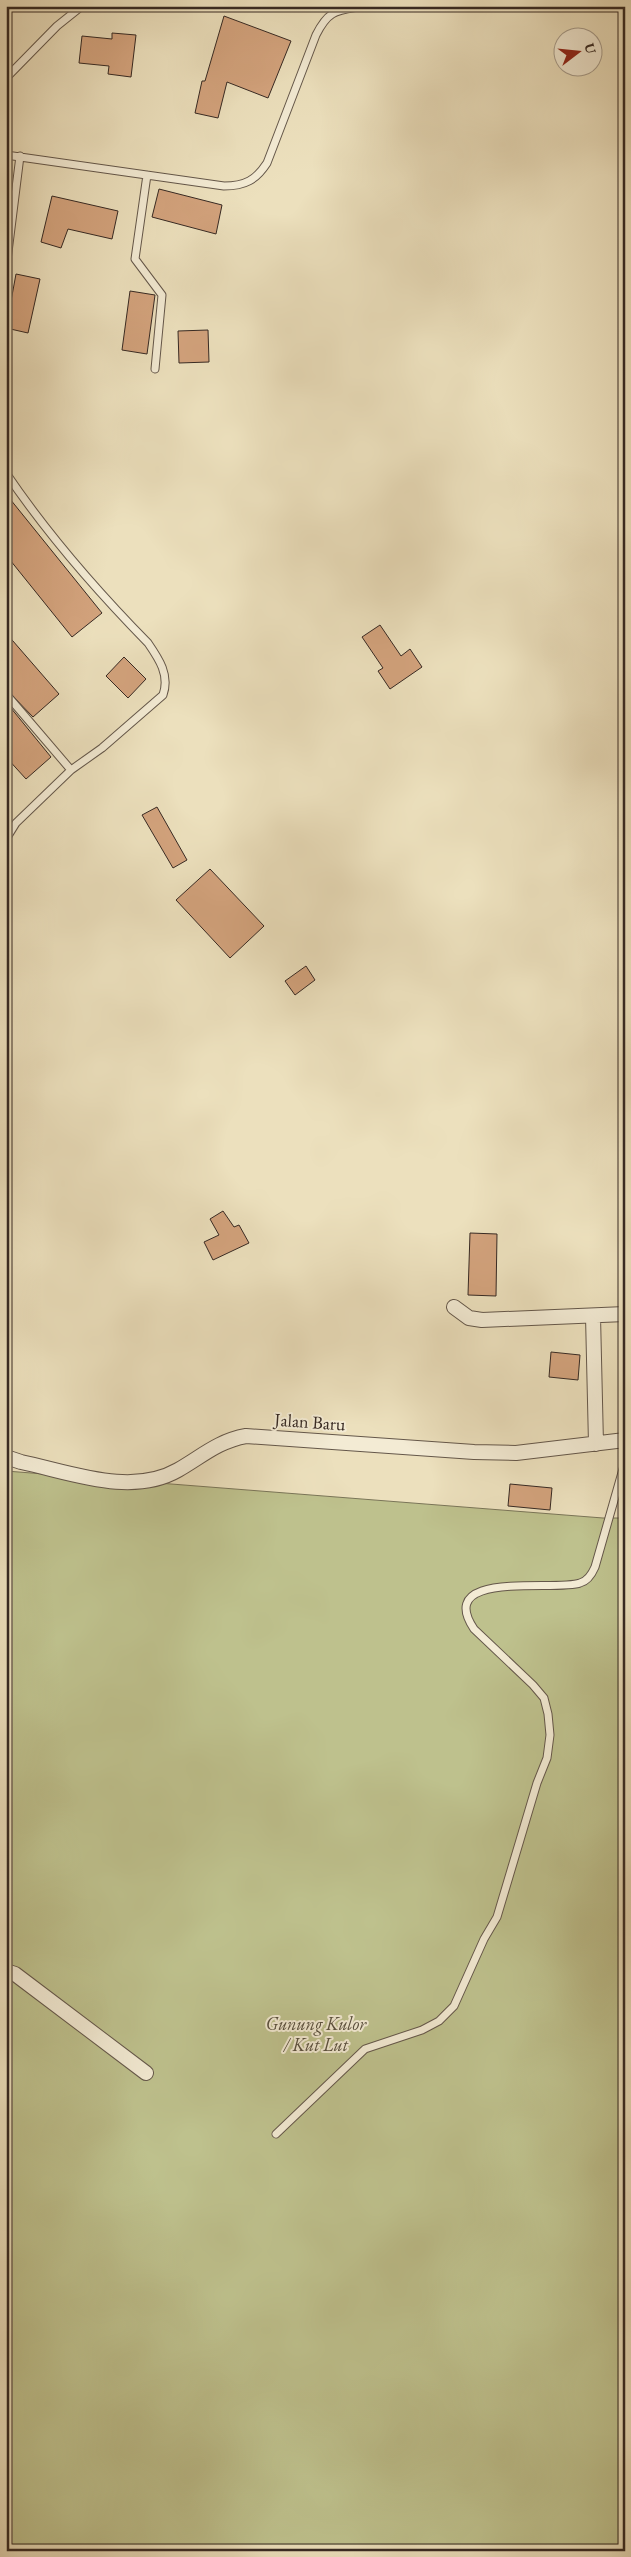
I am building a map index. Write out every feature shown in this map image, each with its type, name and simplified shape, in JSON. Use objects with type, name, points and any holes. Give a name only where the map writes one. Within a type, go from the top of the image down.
[{"type":"street","points":[[454,1307],[469,1318],[482,1320],[625,1314]]},
{"type":"street","points":[[593,1316],[596,1444]]},
{"type":"street","name":"Jalan Baru","points":[[6,1457],[21,1462],[119,1483],[137,1482],[177,1471],[221,1443],[246,1436],[474,1452],[516,1453],[625,1440]]},
{"type":"street","points":[[6,1970],[146,2073]]},
{"type":"lane","points":[[6,78],[57,26],[82,6]]},
{"type":"lane","points":[[6,154],[235,186],[250,182],[259,175],[267,163],[316,35],[324,20],[331,14],[364,6]]},
{"type":"lane","points":[[6,268],[20,156]]},
{"type":"lane","points":[[147,175],[135,259],[162,295],[155,369]]},
{"type":"lane","points":[[6,473],[34,514],[63,550],[148,643],[159,659],[167,684],[163,695],[102,748],[71,770],[16,823],[6,839]]},
{"type":"lane","points":[[6,694],[71,770]]},
{"type":"lane","points":[[276,2134],[365,2049],[422,2030],[439,2021],[454,2006],[484,1938],[497,1917],[537,1783],[547,1758],[550,1735],[544,1698],[533,1685],[474,1629],[466,1618],[465,1605],[469,1599],[484,1591],[508,1585],[572,1585],[584,1581],[591,1575],[595,1567],[625,1462]]},
{"type":"green space","name":"Gunung Kulor / Kut Lut","points":[[6,1471],[603,1518],[625,1518],[625,2551],[6,2551]]},
{"type":"building","points":[[224,16],[291,41],[268,98],[227,82],[218,118],[195,113],[202,81],[205,81]]},
{"type":"building","points":[[112,33],[136,35],[131,77],[108,74],[109,66],[79,63],[82,36],[112,39]]},
{"type":"building","points":[[159,189],[222,205],[216,234],[152,217]]},
{"type":"building","points":[[52,196],[118,211],[112,239],[68,229],[61,248],[41,242]]},
{"type":"building","points":[[16,274],[40,279],[28,333],[6,328]]},
{"type":"building","points":[[130,291],[155,295],[147,354],[122,350]]},
{"type":"building","points":[[208,330],[209,362],[179,363],[178,331]]},
{"type":"building","points":[[6,494],[102,613],[72,637],[6,555]]},
{"type":"building","points":[[380,625],[401,656],[410,649],[422,667],[390,689],[378,671],[383,668],[362,637]]},
{"type":"building","points":[[6,633],[59,694],[33,717],[6,689]]},
{"type":"building","points":[[124,657],[146,679],[128,698],[106,676]]},
{"type":"building","points":[[6,702],[51,757],[26,779],[6,757]]},
{"type":"building","points":[[157,807],[187,860],[173,868],[142,815]]},
{"type":"building","points":[[210,869],[264,926],[230,958],[176,900]]},
{"type":"building","points":[[306,966],[315,980],[295,995],[285,981]]},
{"type":"building","points":[[223,1211],[234,1227],[239,1225],[249,1243],[213,1260],[204,1242],[219,1235],[210,1219]]},
{"type":"building","points":[[470,1233],[497,1234],[496,1296],[468,1295]]},
{"type":"building","points":[[551,1352],[580,1355],[578,1380],[549,1377]]},
{"type":"building","points":[[510,1484],[552,1488],[550,1510],[508,1506]]}]
